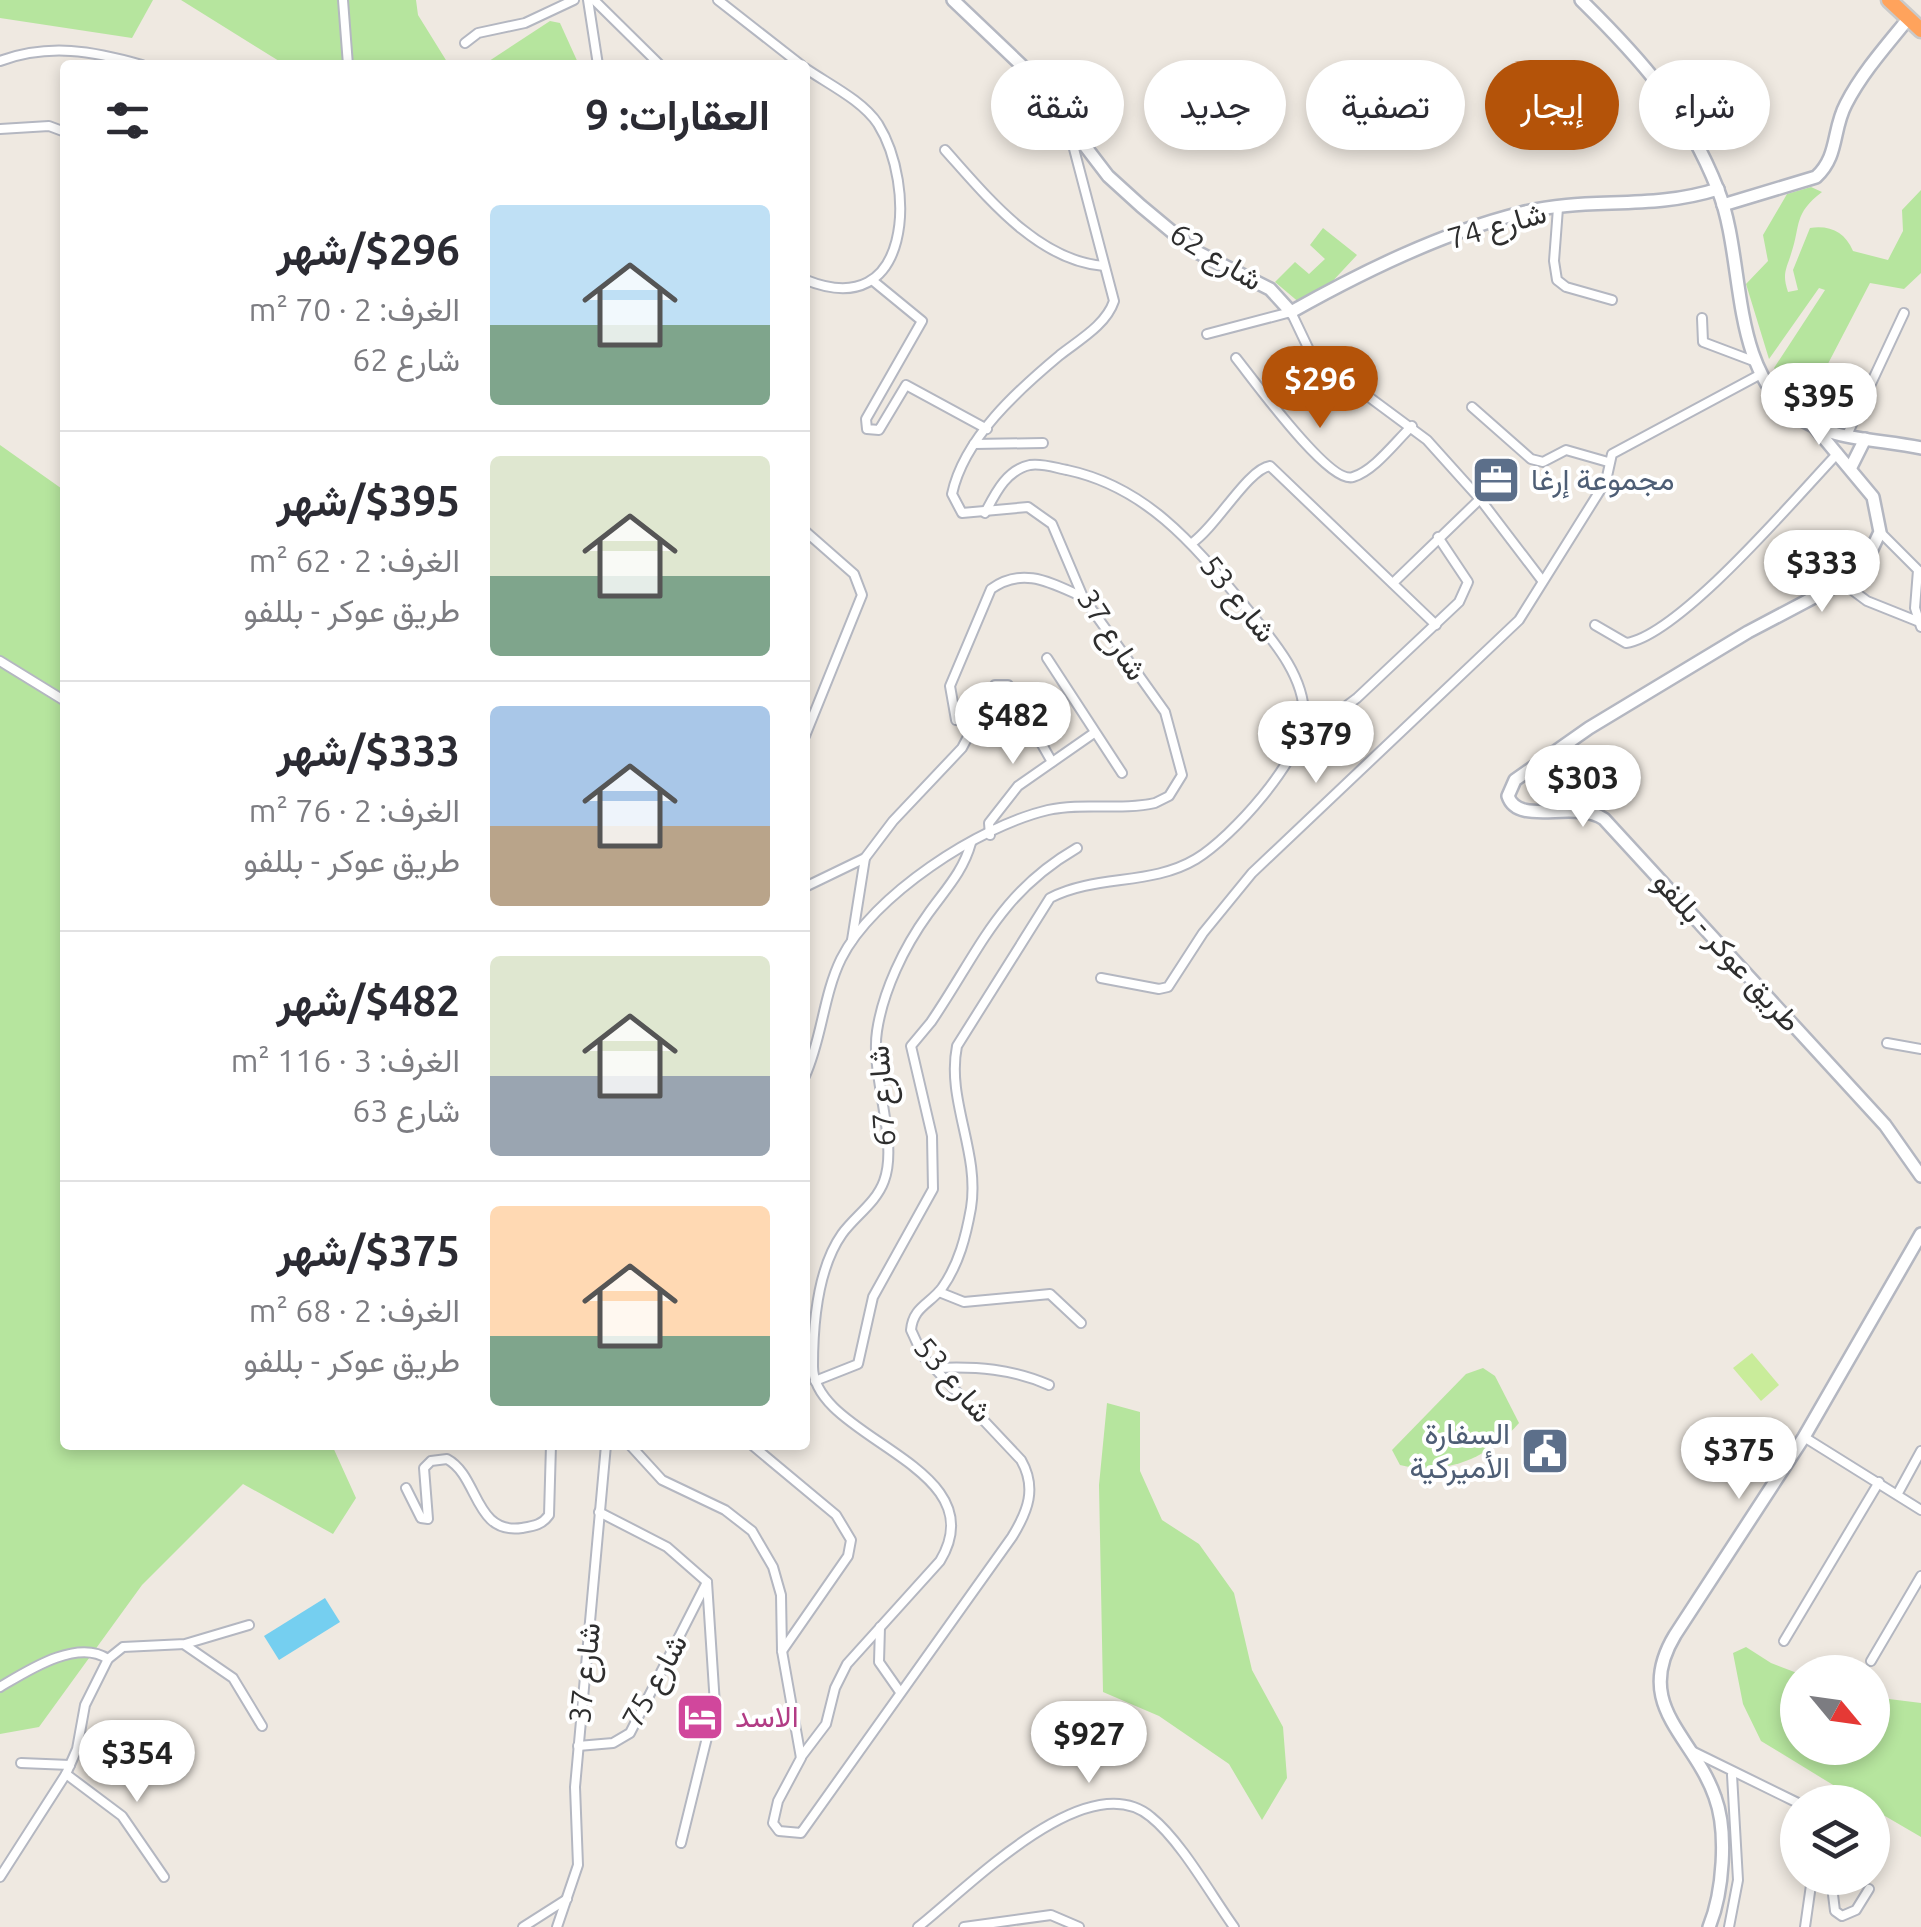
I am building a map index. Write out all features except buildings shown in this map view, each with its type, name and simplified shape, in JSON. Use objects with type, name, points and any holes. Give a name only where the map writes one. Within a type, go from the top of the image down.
[{"type":"highway","points":[[1889,0],[1921,30]]},
{"type":"street","points":[[343,0],[348,60]]},
{"type":"street","points":[[465,43],[478,33],[525,23],[574,0]]},
{"type":"street","points":[[591,0],[597,60]]},
{"type":"street","points":[[591,0],[655,60]]},
{"type":"street","points":[[718,0],[795,60]]},
{"type":"street","name":"شارع 62","points":[[953,0],[1015,60]]},
{"type":"street","points":[[1581,0],[1666,88],[1724,205],[1759,368],[1790,410],[1813,425],[1873,497],[1880,532],[1918,570],[1919,624],[1866,601],[1842,578]]},
{"type":"street","points":[[1724,205],[1816,178],[1832,157],[1848,100],[1908,19]]},
{"type":"street","points":[[0,61],[28,50],[55,49],[115,60]]},
{"type":"street","points":[[810,71],[866,110],[885,141],[901,212],[890,258],[872,280],[846,291],[810,281]]},
{"type":"street","points":[[0,129],[50,126],[60,130]]},
{"type":"street","points":[[945,150],[1016,223],[1076,264],[1104,266]]},
{"type":"street","points":[[985,513],[962,514],[952,494],[959,468],[974,444],[1032,379],[1111,311],[1114,301],[1073,150]]},
{"type":"street","name":"شارع 62","points":[[1090,150],[1108,176],[1195,251],[1270,289],[1290,312],[1311,354],[1412,426],[1480,499],[1541,579]]},
{"type":"street","name":"شارع 74","points":[[1290,312],[1391,260],[1522,212],[1653,205],[1718,189]]},
{"type":"street","points":[[1558,208],[1554,261],[1557,280],[1566,288],[1612,300]]},
{"type":"street","points":[[872,280],[922,321],[866,419],[867,428],[878,430],[906,385],[987,429]]},
{"type":"street","points":[[1207,334],[1290,312]]},
{"type":"street","points":[[1595,625],[1626,643],[1676,613],[1726,573],[1843,459],[1904,312]]},
{"type":"street","points":[[1702,318],[1703,342],[1759,368]]},
{"type":"street","points":[[1236,358],[1297,434],[1340,477],[1351,478],[1367,470],[1412,426]]},
{"type":"street","points":[[1101,978],[1160,989],[1168,987],[1238,888],[1518,620],[1606,482],[1608,462],[1621,446],[1759,368]]},
{"type":"street","points":[[1472,407],[1531,459],[1544,461],[1566,450],[1608,462]]},
{"type":"street","points":[[1813,425],[1921,448]]},
{"type":"street","points":[[974,444],[1043,442]]},
{"type":"street","name":"شارع 53","points":[[801,1758],[772,1814],[775,1828],[789,1835],[808,1828],[1026,1515],[1030,1494],[1021,1460],[915,1346],[910,1330],[915,1312],[939,1292],[965,1239],[972,1203],[973,1162],[952,1070],[957,1046],[1032,920],[1050,898],[1075,885],[1141,877],[1196,859],[1266,791],[1282,769],[1304,722],[1294,678],[1272,640],[1192,543],[1160,513],[1097,476],[1030,465],[1009,477],[985,513]]},
{"type":"street","points":[[1192,543],[1207,533],[1268,466],[1436,625]]},
{"type":"street","points":[[1393,583],[1480,499]]},
{"type":"street","name":"شارع 37","points":[[810,1064],[822,1035],[838,964],[852,940],[923,873],[970,844],[1047,810],[1155,803],[1169,796],[1182,775],[1165,712],[1083,597],[1052,524],[1028,508],[985,513]]},
{"type":"street","name":"طريق عوكر - بللفو","points":[[1880,532],[1871,551],[1842,578],[1589,728],[1524,773],[1511,785],[1509,801],[1526,814],[1577,808],[1604,818],[1885,1125],[1921,1176]]},
{"type":"street","points":[[810,535],[854,574],[862,595],[810,724]]},
{"type":"street","points":[[1304,722],[1341,710],[1436,625],[1468,588],[1466,576],[1438,537]]},
{"type":"street","points":[[956,720],[950,686],[991,588],[1019,576],[1043,579],[1083,597]]},
{"type":"street","points":[[1047,658],[1122,773]]},
{"type":"street","points":[[0,661],[60,699]]},
{"type":"street","points":[[810,885],[864,858],[962,748],[995,685],[1008,685],[1014,692],[1030,730],[1052,762]]},
{"type":"street","points":[[990,835],[989,823],[1007,798],[1094,734]]},
{"type":"street","name":"شارع 67","points":[[815,1380],[813,1361],[827,1265],[841,1235],[881,1189],[887,1171],[877,1032],[887,991],[926,916],[965,864],[970,844]]},
{"type":"street","points":[[801,1758],[826,1724],[835,1688],[847,1664],[945,1553],[945,1504],[922,1472],[823,1399],[815,1380],[858,1364],[873,1297],[933,1188],[932,1136],[912,1062],[917,1034],[931,1022],[991,924],[1015,894],[1077,848]]},
{"type":"street","points":[[852,940],[864,858]]},
{"type":"street","points":[[1887,1043],[1921,1050]]},
{"type":"street","points":[[1708,1927],[1717,1903],[1717,1800],[1661,1697],[1658,1678],[1662,1657],[1804,1438],[1921,1234]]},
{"type":"street","points":[[939,1292],[964,1302],[1050,1294],[1081,1323]]},
{"type":"street","points":[[936,1368],[973,1366],[1017,1373],[1049,1384]]},
{"type":"street","points":[[1804,1438],[1921,1510]]},
{"type":"street","points":[[406,1488],[421,1518],[428,1519],[424,1468],[431,1460],[446,1459],[458,1467],[483,1513],[494,1523],[512,1529],[536,1525],[548,1514],[551,1450]]},
{"type":"street","name":"شارع 37","points":[[557,1927],[578,1865],[578,1746],[605,1450]]},
{"type":"street","points":[[635,1450],[662,1480],[725,1510],[758,1538],[781,1596],[782,1651],[801,1758]]},
{"type":"street","points":[[758,1450],[836,1516],[851,1540],[848,1556],[782,1651]]},
{"type":"street","points":[[1898,1493],[1921,1451]]},
{"type":"street","points":[[1784,1641],[1879,1482]]},
{"type":"street","points":[[599,1512],[667,1548],[707,1582]]},
{"type":"street","points":[[1874,1655],[1921,1576]]},
{"type":"street","name":"شارع 75","points":[[578,1746],[614,1744],[630,1734],[707,1582]]},
{"type":"street","name":"شارع 75","points":[[682,1843],[715,1705],[707,1582]]},
{"type":"street","points":[[0,1877],[68,1769],[85,1705],[108,1659],[123,1647],[185,1644],[249,1625]]},
{"type":"street","points":[[880,1626],[879,1662],[900,1692]]},
{"type":"street","points":[[185,1644],[232,1678],[262,1726]]},
{"type":"street","points":[[0,1687],[62,1657],[87,1652],[108,1659]]},
{"type":"street","points":[[1686,1748],[1732,1775],[1780,1796]]},
{"type":"street","points":[[22,1763],[68,1769],[122,1816],[164,1877]]},
{"type":"street","points":[[1729,1927],[1738,1880],[1732,1775]]},
{"type":"street","points":[[918,1927],[1037,1834],[1082,1806],[1105,1803],[1132,1806],[1154,1819],[1234,1927]]},
{"type":"street","points":[[1805,1927],[1810,1895]]},
{"type":"street","points":[[1835,1895],[1840,1915],[1854,1912],[1865,1895]]},
{"type":"street","points":[[523,1927],[566,1899]]},
{"type":"street","points":[[964,1927],[1051,1914],[1075,1926]]},
{"type":"green space","points":[[0,0],[153,0],[132,38],[0,18]]},
{"type":"green space","points":[[181,0],[416,0],[418,15],[446,60],[277,60]]},
{"type":"green space","points":[[550,21],[560,23],[577,60],[491,60]]},
{"type":"green space","points":[[1811,187],[1822,192],[1799,220],[1785,272],[1788,292],[1798,290],[1793,270],[1810,228],[1836,231],[1853,251],[1888,260],[1903,231],[1902,210],[1921,190],[1921,273],[1904,289],[1870,283],[1806,406],[1774,368],[1825,290],[1819,288],[1769,359],[1746,284],[1768,261],[1763,235],[1787,194]]},
{"type":"green space","points":[[1323,228],[1357,255],[1329,285],[1301,304],[1275,282],[1295,262],[1309,274],[1325,259],[1310,245]]},
{"type":"green space","points":[[0,445],[60,487],[60,1450],[334,1450],[356,1498],[333,1534],[243,1484],[142,1585],[39,1727],[0,1734]]},
{"type":"green space","points":[[1752,1353],[1779,1385],[1761,1401],[1733,1368]]},
{"type":"green space","points":[[1483,1368],[1495,1376],[1519,1423],[1494,1446],[1465,1461],[1434,1468],[1400,1465],[1392,1450],[1466,1374]]},
{"type":"green space","points":[[1107,1403],[1140,1412],[1140,1471],[1162,1520],[1199,1544],[1234,1593],[1252,1670],[1283,1727],[1287,1778],[1262,1820],[1229,1764],[1159,1716],[1103,1692],[1099,1485]]},
{"type":"green space","points":[[1746,1647],[1780,1666],[1780,1753],[1761,1741],[1743,1704],[1733,1653]]},
{"type":"green space","points":[[1890,1699],[1921,1703],[1921,1837],[1890,1819],[1890,1785],[1833,1785],[1800,1765],[1890,1765]]},
{"type":"water","points":[[325,1598],[340,1622],[279,1660],[264,1636]]},
{"type":"place","name":"مجموعة إرغا","points":[[1496,480]]},
{"type":"place","name":"السفارة الأميركية","points":[[1545,1451]]},
{"type":"place","name":"الاسد","points":[[700,1717]]}]
